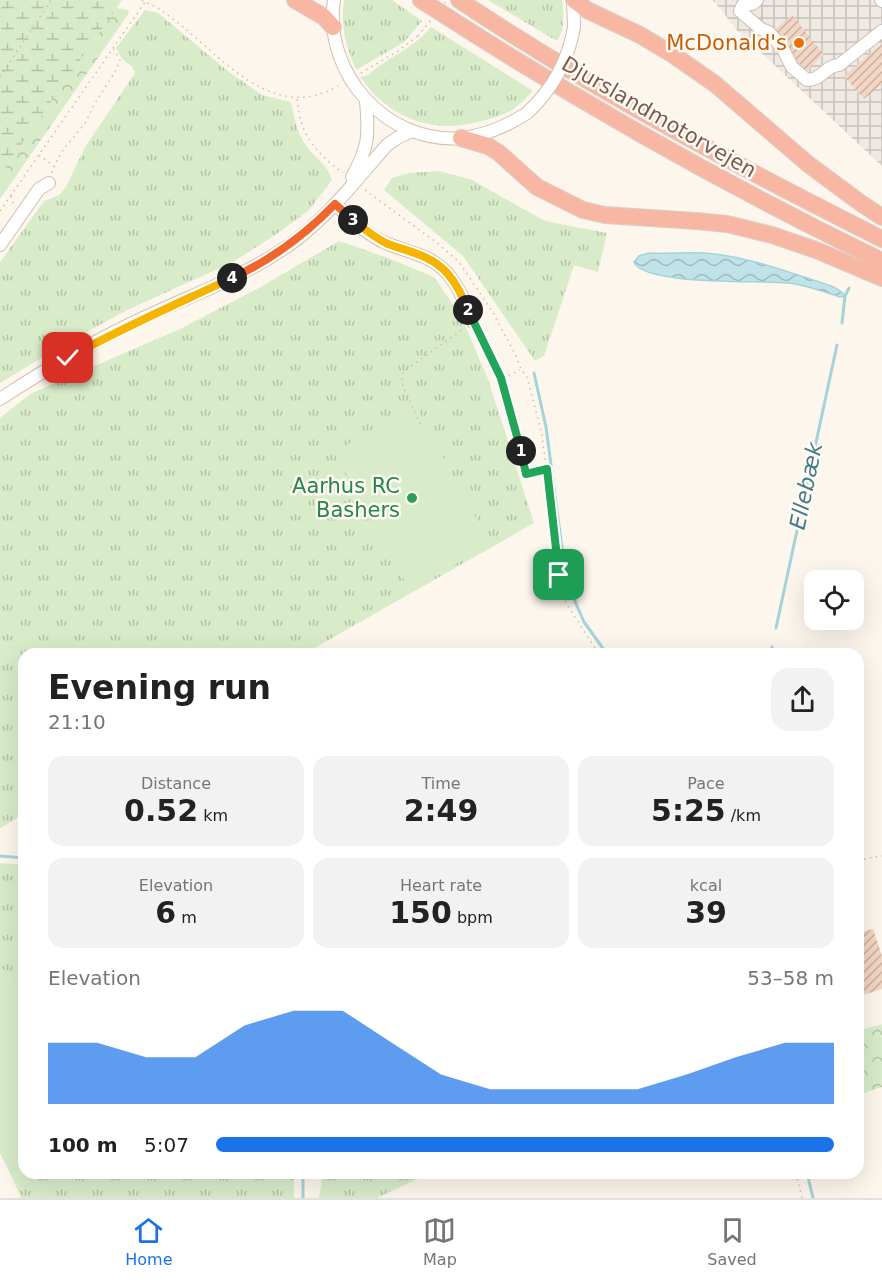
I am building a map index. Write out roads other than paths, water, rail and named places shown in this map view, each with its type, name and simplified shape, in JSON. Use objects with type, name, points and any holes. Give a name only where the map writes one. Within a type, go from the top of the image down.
[{"type":"highway","points":[[295,0],[324,17],[333,27]]},
{"type":"highway","name":"Djurslandmotorvejen","points":[[422,0],[500,51],[670,151],[882,261]]},
{"type":"highway","name":"Djurslandmotorvejen","points":[[459,0],[509,33],[678,133],[882,239]]},
{"type":"highway","points":[[574,0],[587,10],[656,45],[715,84],[808,164],[882,217]]},
{"type":"highway","points":[[461,138],[488,146],[537,187],[583,210],[605,215],[727,224],[805,246],[882,279]]},
{"type":"street","points":[[334,0],[333,27],[336,47],[353,85],[366,101],[395,123],[412,131],[444,138],[461,138],[496,131],[527,113],[555,81],[567,55],[574,27],[574,0]]},
{"type":"street","points":[[755,1],[743,5],[740,11],[760,29],[769,32],[783,49],[792,67],[807,80],[812,81],[834,65],[839,65],[882,31]]},
{"type":"street","points":[[338,200],[367,147],[369,130],[366,101]]},
{"type":"street","points":[[0,399],[106,336],[254,268],[292,243],[338,200],[387,145],[412,131]]},
{"type":"street","points":[[0,245],[39,189],[49,183]]},
{"type":"street","points":[[338,200],[367,232],[387,244],[419,254],[446,272],[459,289],[473,322]]},
{"type":"water","points":[[649,253],[705,253],[746,260],[830,286],[845,296],[840,297],[794,284],[704,280],[658,275],[642,270],[634,262],[639,256]]},
{"type":"waterway","points":[[842,323],[845,296],[849,288]]},
{"type":"waterway","name":"Ellebæk","points":[[776,628],[837,345]]},
{"type":"waterway","points":[[534,373],[546,427],[564,563],[570,590],[584,622],[603,648]]},
{"type":"waterway","points":[[0,856],[18,858]]},
{"type":"waterway","points":[[303,1179],[303,1198]]},
{"type":"waterway","name":"Ellebæk","points":[[808,1179],[813,1198]]},
{"type":"place","name":"McDonald's","points":[[799,43]]},
{"type":"place","name":"Aarhus RC Bashers","points":[[412,498]]}]
